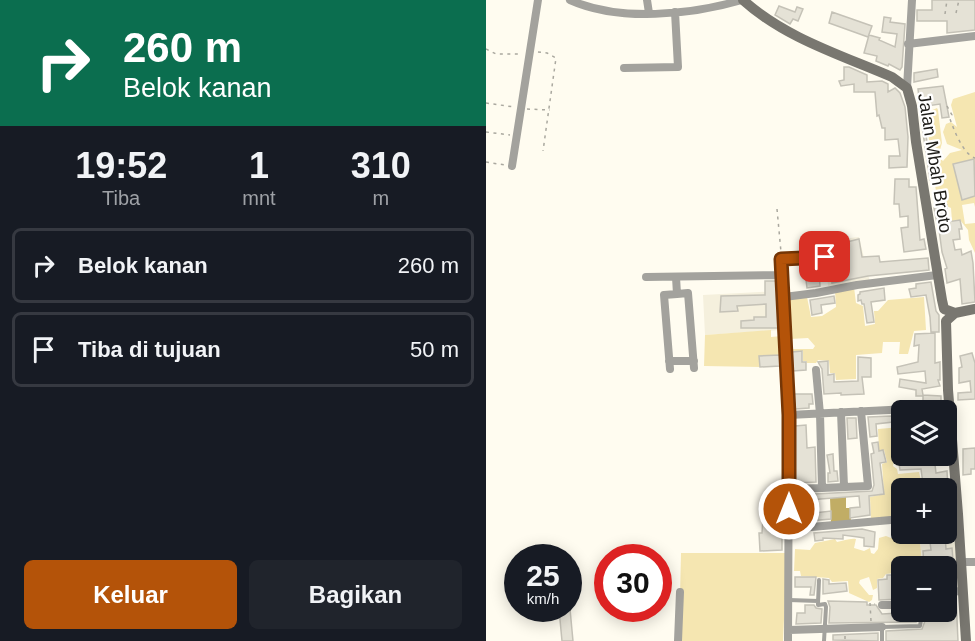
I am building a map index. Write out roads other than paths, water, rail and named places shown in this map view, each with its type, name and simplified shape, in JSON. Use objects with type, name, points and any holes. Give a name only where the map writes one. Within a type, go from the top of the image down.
[{"type":"main road","name":"Jalan Mbah Broto","points":[[743,0],[762,17],[789,33],[892,77],[907,88],[912,106],[937,275],[948,314],[950,400]]},
{"type":"main road","points":[[948,314],[975,309]]},
{"type":"main road","name":"Jalan Mbah Broto","points":[[954,466],[966,641]]},
{"type":"street","points":[[512,165],[538,0]]},
{"type":"street","points":[[570,0],[609,11],[649,13],[714,8],[743,0]]},
{"type":"street","points":[[647,0],[649,13]]},
{"type":"street","points":[[907,88],[912,0]]},
{"type":"street","points":[[624,68],[677,68],[679,64],[675,12]]},
{"type":"street","points":[[908,44],[975,36]]},
{"type":"street","points":[[788,641],[789,415],[781,259],[825,257]]},
{"type":"street","points":[[646,277],[783,275]]},
{"type":"street","points":[[784,297],[937,275]]},
{"type":"street","points":[[676,277],[677,294]]},
{"type":"street","points":[[688,293],[694,364],[669,365],[664,295],[677,294],[688,293]]},
{"type":"street","points":[[816,370],[822,488]]},
{"type":"street","points":[[789,415],[891,410]]},
{"type":"street","points":[[789,489],[868,486],[861,411]]},
{"type":"street","points":[[841,412],[844,487]]},
{"type":"street","points":[[789,529],[891,520]]},
{"type":"street","points":[[961,562],[975,562]]},
{"type":"street","points":[[957,591],[963,591]]},
{"type":"street","points":[[678,641],[680,592]]},
{"type":"street","points":[[882,605],[891,605]]},
{"type":"street","points":[[789,630],[882,627]]},
{"type":"lane","points":[[819,580],[818,605],[823,603],[826,607],[824,641]]},
{"type":"lane","points":[[789,600],[818,601]]},
{"type":"lane","points":[[882,641],[882,627],[920,626],[921,622]]}]
